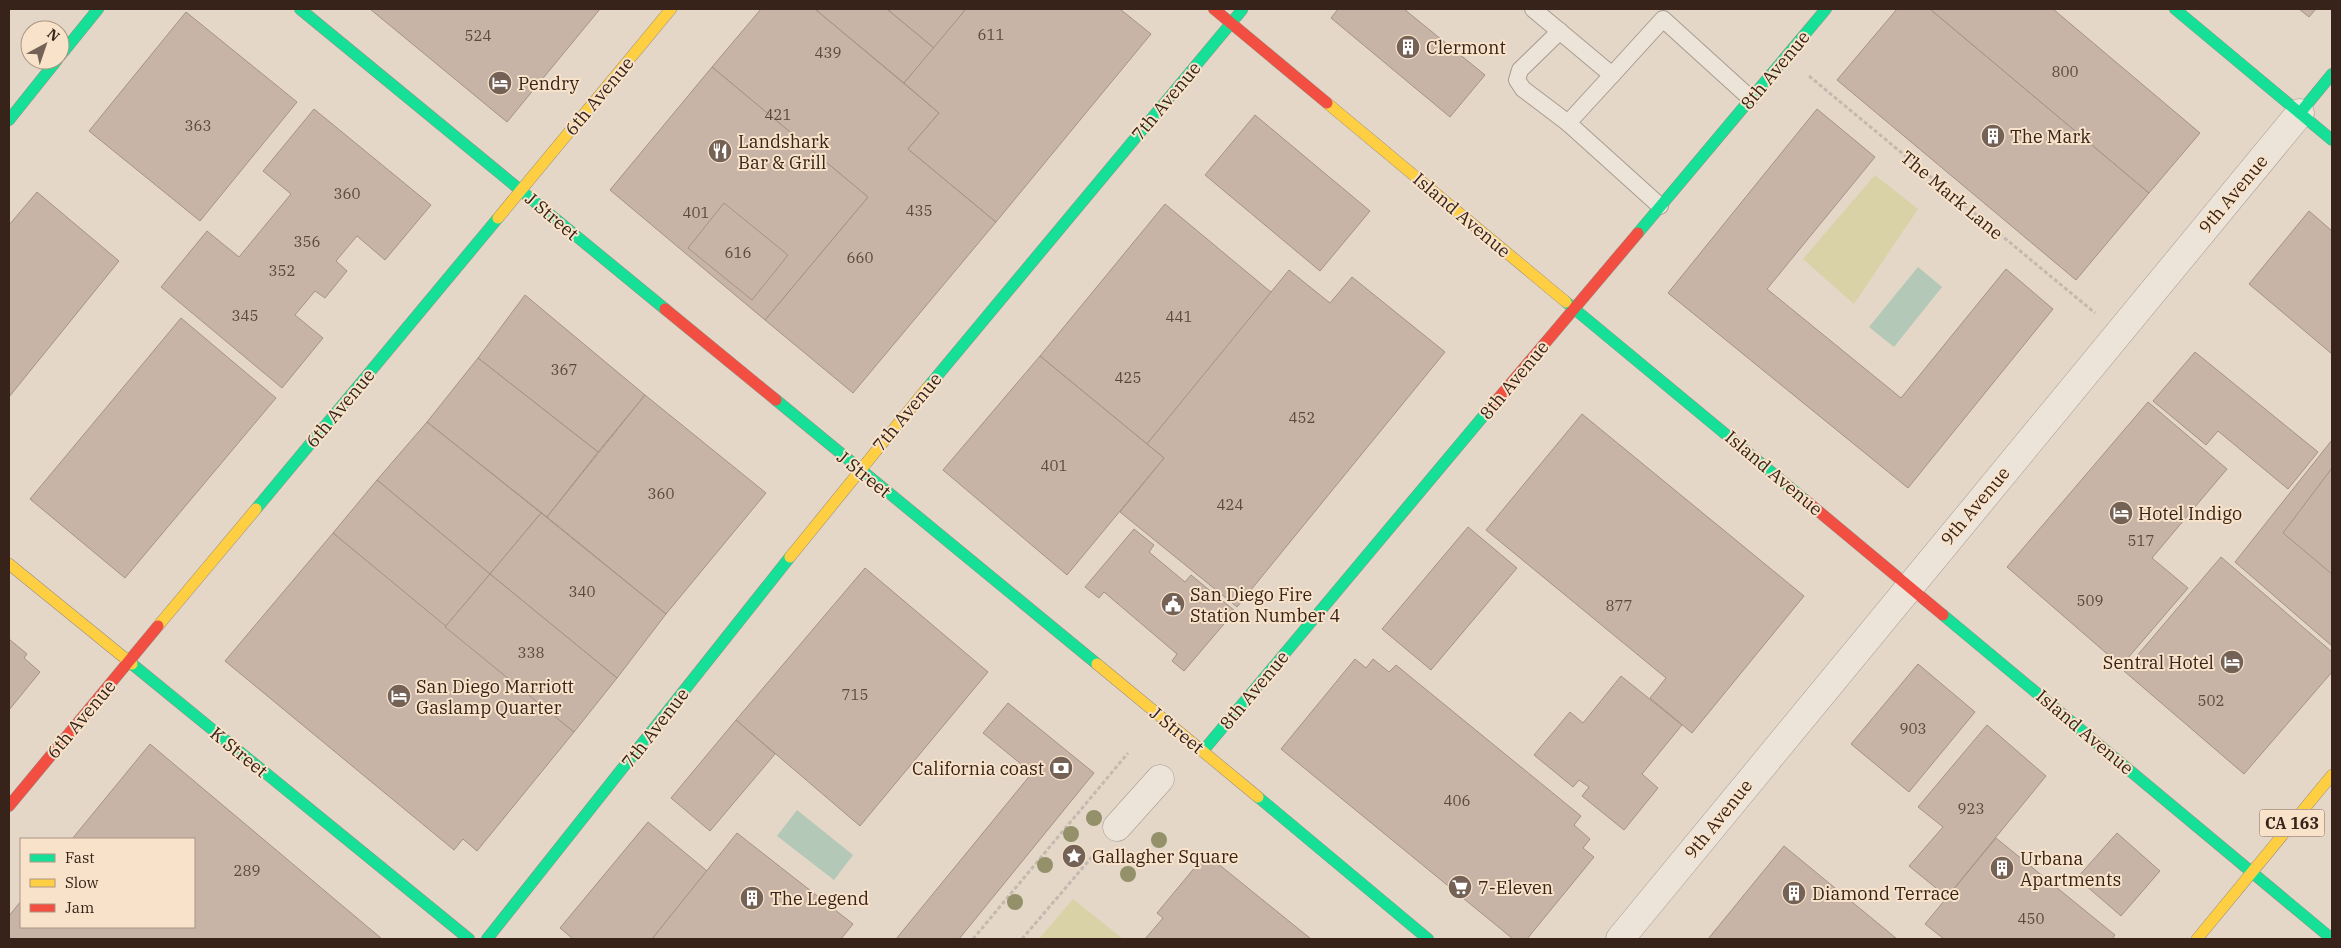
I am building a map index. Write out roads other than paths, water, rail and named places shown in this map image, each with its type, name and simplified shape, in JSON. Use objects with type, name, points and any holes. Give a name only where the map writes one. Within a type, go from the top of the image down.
[{"type":"street","points":[[70,44],[98,9]]},
{"type":"street","name":"J Street","points":[[300,9],[1203,751],[1428,939]]},
{"type":"street","name":"6th Avenue","points":[[9,806],[671,9]]},
{"type":"street","name":"Island Avenue","points":[[1214,9],[2332,939]]},
{"type":"street","name":"7th Avenue","points":[[487,939],[859,470],[1243,9]]},
{"type":"street","name":"8th Avenue","points":[[1203,751],[1826,9]]},
{"type":"street","points":[[2175,9],[2332,140]]},
{"type":"street","points":[[9,120],[49,70]]},
{"type":"street","name":"9th Avenue","points":[[1620,939],[2332,74]]},
{"type":"street","name":"K Street","points":[[9,564],[469,939]]},
{"type":"street","name":"CA 163","points":[[2197,939],[2332,775]]},
{"type":"street","points":[[1117,827],[1160,779]]},
{"type":"lane","points":[[1533,9],[1612,75]]},
{"type":"lane","points":[[1568,123],[1667,14],[1750,98]]},
{"type":"lane","points":[[1560,31],[1520,70],[1517,80],[1523,89],[1568,123],[1660,206]]},
{"type":"place","name":"Clermont","points":[[1408,47]]},
{"type":"place","name":"Pendry","points":[[500,83]]},
{"type":"place","name":"The Mark","points":[[1993,136]]},
{"type":"place","name":"Landshark Bar & Grill","points":[[720,151]]},
{"type":"place","name":"Hotel Indigo","points":[[2121,513]]},
{"type":"place","name":"San Diego Fire Station Number 4","points":[[1173,604]]},
{"type":"place","name":"Sentral Hotel","points":[[2232,662]]},
{"type":"place","name":"San Diego Marriott Gaslamp Quarter","points":[[399,696]]},
{"type":"place","name":"California coast","points":[[1061,768]]},
{"type":"place","name":"Gallagher Square","points":[[1074,856]]},
{"type":"place","name":"Urbana Apartments","points":[[2002,868]]},
{"type":"place","name":"7-Eleven","points":[[1460,887]]},
{"type":"place","name":"Diamond Terrace","points":[[1794,893]]},
{"type":"place","name":"The Legend","points":[[752,898]]}]
